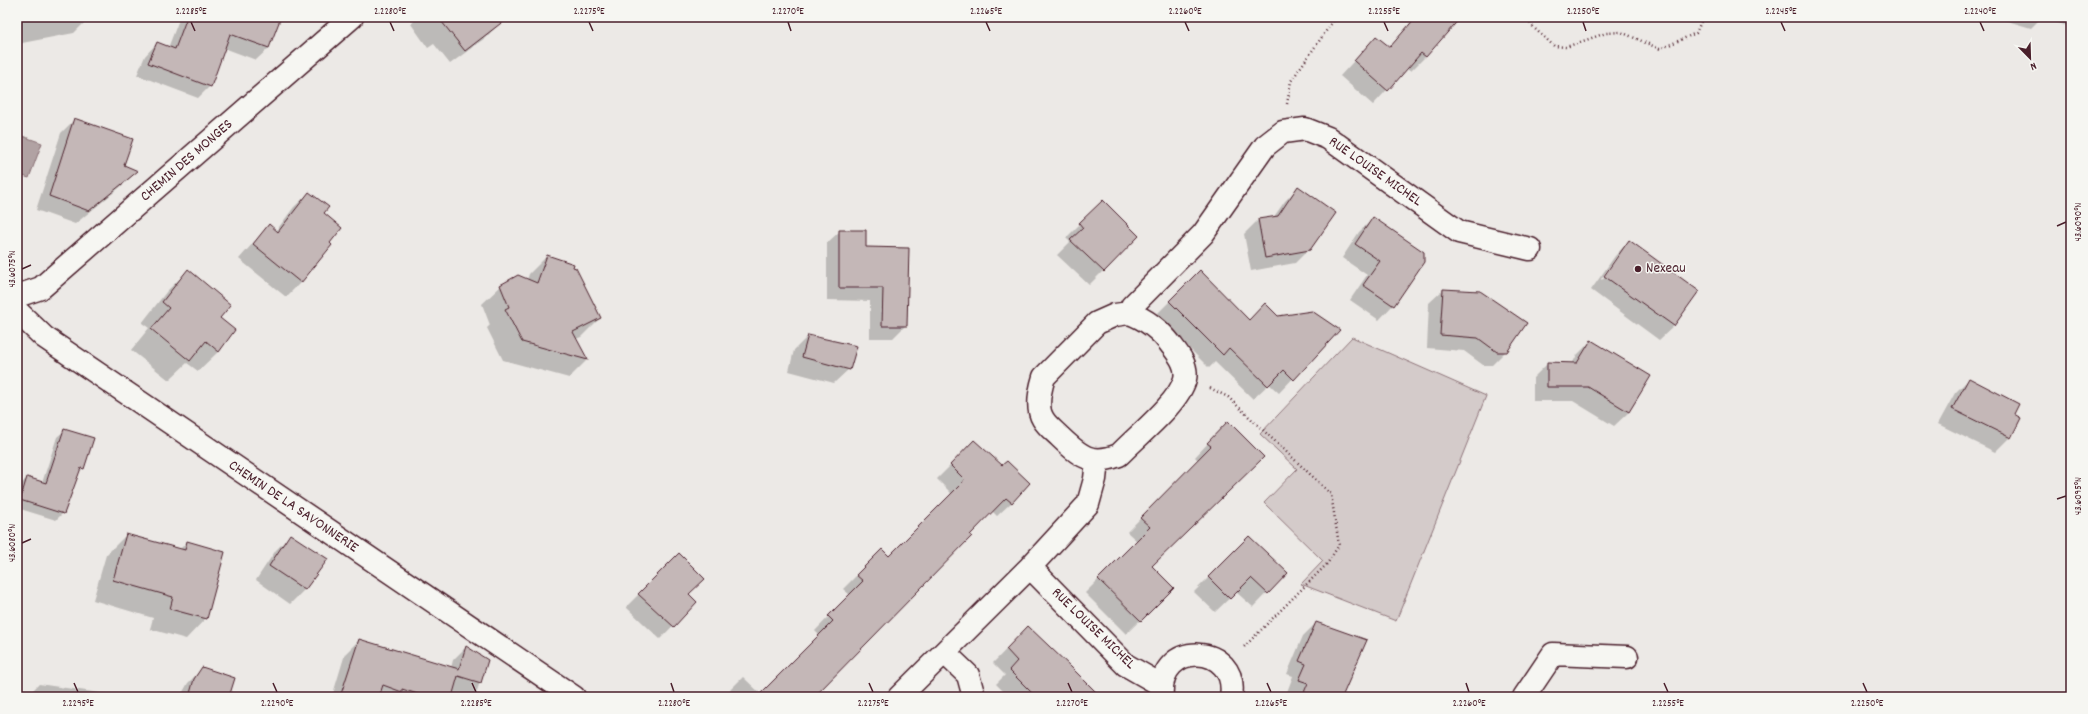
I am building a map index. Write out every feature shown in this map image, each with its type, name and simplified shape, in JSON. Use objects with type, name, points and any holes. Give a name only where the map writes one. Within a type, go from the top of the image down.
[{"type":"street","name":"CHEMIN DES MONGES","points":[[17,296],[41,288],[352,17]]},
{"type":"street","name":"RUE LOUISE MICHEL","points":[[1283,132],[1305,129],[1328,138],[1459,232],[1530,249]]},
{"type":"street","points":[[1129,313],[1132,306],[1203,234],[1265,146],[1283,132]]},
{"type":"street","name":"CHEMIN DE LA SAVONNERIE","points":[[17,311],[44,338],[574,697]]},
{"type":"street","points":[[1129,313],[1144,318],[1168,340],[1182,359],[1185,378],[1178,396],[1119,455],[1106,460],[1097,461],[1088,459],[1074,451],[1043,419],[1039,406],[1040,389],[1044,378],[1097,323],[1115,315],[1129,313]]},
{"type":"street","points":[[899,697],[1030,567],[1088,504],[1096,479],[1097,461]]},
{"type":"street","name":"RUE LOUISE MICHEL","points":[[1030,567],[1126,665],[1161,691],[1164,674],[1171,664],[1181,657],[1193,654],[1204,654],[1215,659],[1224,667]]},
{"type":"street","points":[[945,653],[968,675],[974,697]]},
{"type":"street","points":[[1524,697],[1553,654],[1627,657]]},
{"type":"street","points":[[1224,667],[1230,677],[1232,689],[1231,697]]},
{"type":"path","points":[[1283,132],[1291,81],[1336,17]]},
{"type":"path","points":[[1525,17],[1535,29],[1554,46],[1566,47],[1606,33],[1621,32],[1660,49],[1696,33],[1703,17]]},
{"type":"path","points":[[1185,378],[1228,396],[1331,494],[1339,545],[1327,564],[1224,667]]},
{"type":"shaded area","points":[[22,136],[42,143],[29,178],[17,174],[17,149]]},
{"type":"shaded area","points":[[1352,337],[1486,396],[1396,621],[1301,584],[1323,561],[1264,503],[1297,469],[1260,434]]},
{"type":"building","points":[[187,17],[281,17],[269,48],[230,34],[211,87],[148,63],[157,42],[175,49]]},
{"type":"building","points":[[438,17],[509,17],[465,51]]},
{"type":"building","points":[[1416,17],[1461,17],[1426,57],[1421,53],[1388,91],[1354,61],[1376,36],[1390,47]]},
{"type":"building","points":[[74,118],[133,139],[124,165],[138,171],[89,211],[49,196]]},
{"type":"building","points":[[1298,186],[1336,213],[1310,250],[1265,258],[1258,219],[1278,216]]},
{"type":"building","points":[[309,192],[329,207],[324,213],[342,228],[330,243],[332,245],[301,283],[253,244],[269,224],[278,232]]},
{"type":"building","points":[[1103,200],[1139,236],[1104,272],[1070,240],[1083,228],[1079,223]]},
{"type":"building","points":[[1373,217],[1424,252],[1424,262],[1394,306],[1363,285],[1380,261],[1355,244]]},
{"type":"building","points":[[839,230],[866,230],[866,247],[909,248],[907,326],[882,326],[883,288],[839,288]]},
{"type":"building","points":[[1629,240],[1699,291],[1674,326],[1604,276]]},
{"type":"building","points":[[547,255],[574,264],[573,267],[576,268],[601,318],[573,332],[588,360],[522,342],[505,309],[509,307],[500,285],[518,275],[537,283]]},
{"type":"building","points":[[188,269],[231,305],[220,318],[235,330],[219,352],[206,341],[190,361],[151,329],[169,308],[162,302]]},
{"type":"building","points":[[1200,270],[1249,320],[1265,303],[1278,316],[1312,311],[1340,330],[1294,380],[1284,370],[1268,386],[1229,348],[1223,355],[1169,301]]},
{"type":"building","points":[[1443,289],[1480,291],[1527,323],[1507,352],[1497,352],[1478,338],[1440,335]]},
{"type":"building","points":[[808,335],[857,346],[850,370],[802,357]]},
{"type":"building","points":[[1591,340],[1651,376],[1629,412],[1588,387],[1547,387],[1547,362],[1577,363]]},
{"type":"building","points":[[1969,378],[2019,404],[2014,414],[2021,418],[2011,438],[1952,409]]},
{"type":"building","points":[[1228,421],[1264,457],[1152,566],[1174,588],[1141,621],[1098,579],[1150,527],[1140,518],[1211,446],[1207,443]]},
{"type":"building","points":[[64,429],[94,438],[84,469],[81,468],[64,514],[20,500],[27,477],[46,483]]},
{"type":"building","points":[[974,440],[1002,465],[1007,461],[1030,483],[1012,503],[1006,498],[970,535],[972,536],[814,697],[757,697],[833,621],[828,616],[863,581],[856,575],[882,549],[889,556],[962,483],[964,479],[950,465]]},
{"type":"building","points":[[126,534],[185,550],[187,541],[225,552],[207,619],[170,609],[173,597],[113,580]]},
{"type":"building","points":[[290,534],[328,559],[305,590],[269,566]]},
{"type":"building","points":[[1249,536],[1288,573],[1268,594],[1251,578],[1230,599],[1208,577]]},
{"type":"building","points":[[679,553],[705,579],[689,594],[697,602],[674,627],[638,594]]},
{"type":"building","points":[[1316,622],[1367,640],[1342,697],[1302,697],[1308,683],[1299,680],[1306,664],[1299,661]]},
{"type":"building","points":[[1028,626],[1101,697],[1036,697],[1009,670],[1017,661],[1006,649]]},
{"type":"building","points":[[359,639],[459,669],[466,646],[488,660],[481,683],[458,676],[452,697],[427,697],[402,689],[402,692],[383,685],[379,697],[340,697]]},
{"type":"building","points":[[202,667],[235,678],[229,697],[189,697],[194,679]]},
{"type":"place","name":"Nexeau","points":[[1638,269]]}]
